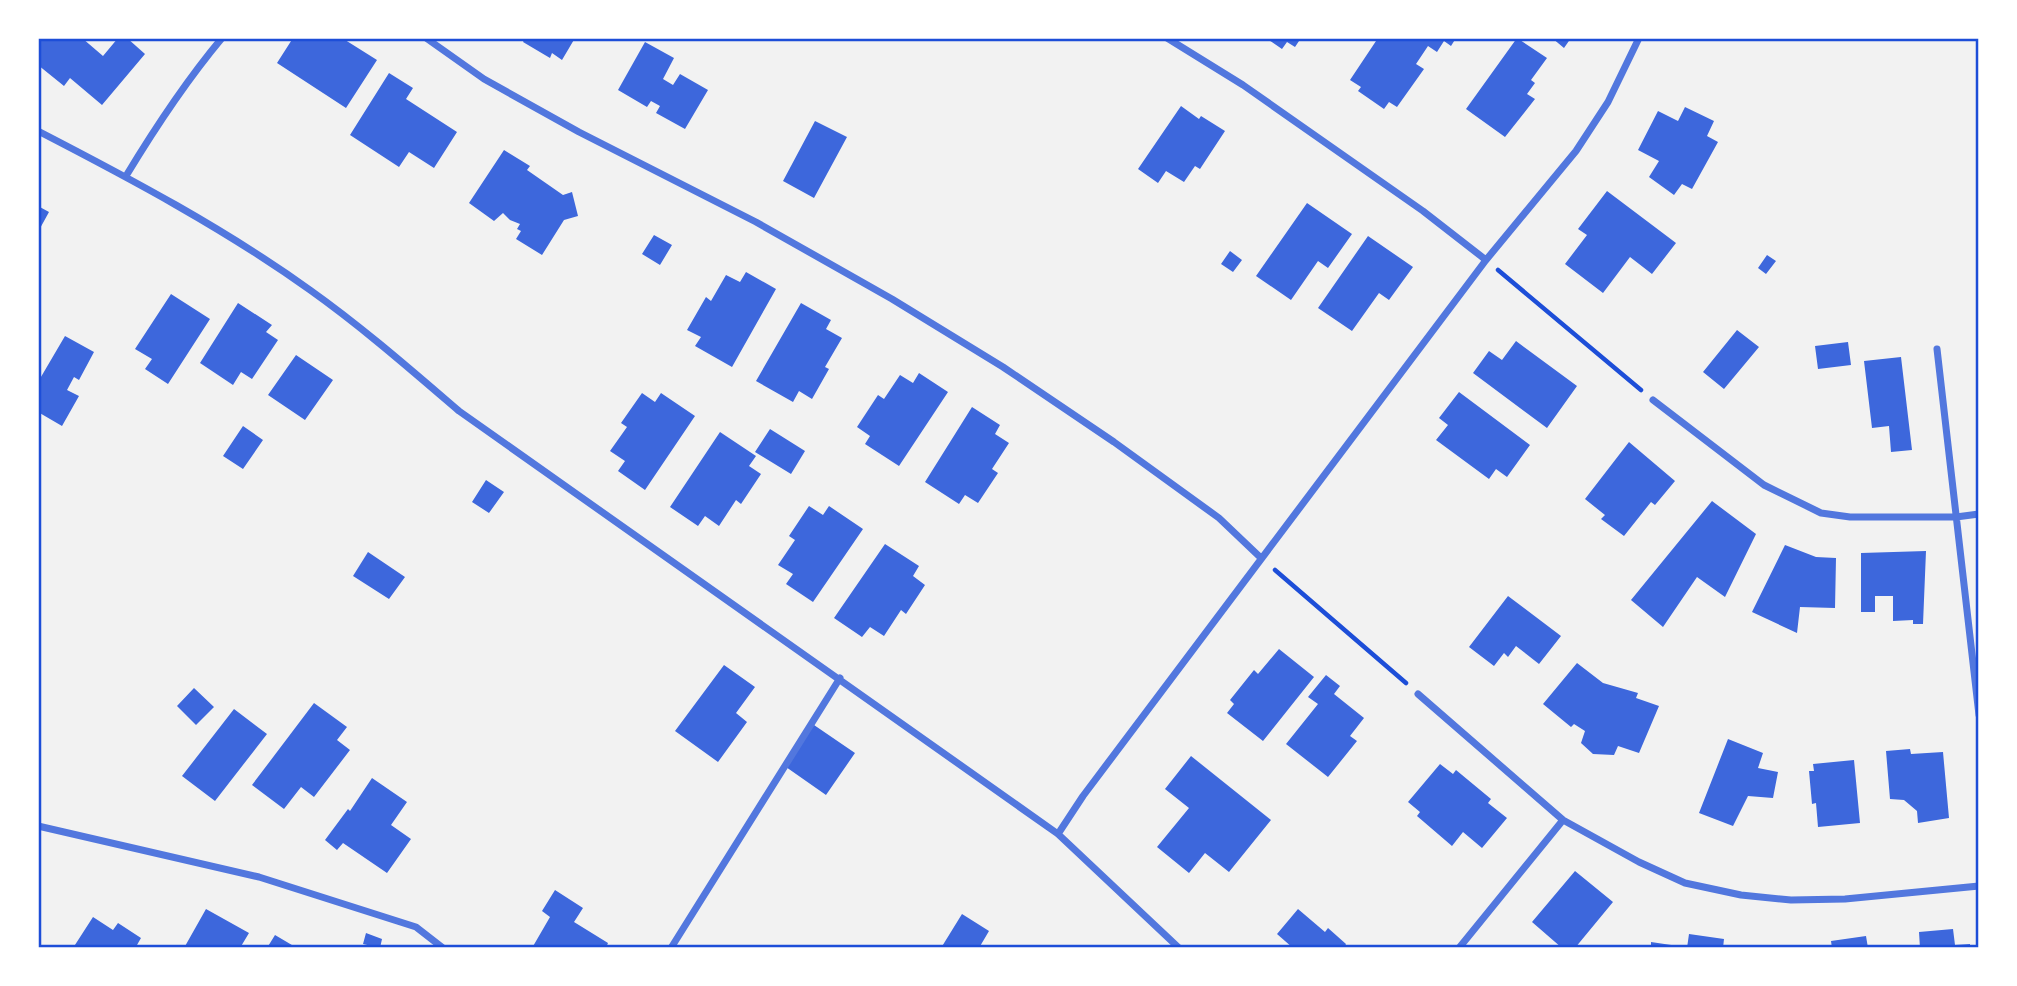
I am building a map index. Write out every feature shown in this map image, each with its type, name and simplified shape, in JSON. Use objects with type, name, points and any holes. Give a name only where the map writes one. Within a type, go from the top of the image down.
[{"type":"street","points":[[126,176],[155,128],[222,38]]},
{"type":"street","points":[[426,38],[484,79],[579,132],[756,222],[1003,367],[1114,442],[1219,519],[1261,558]]},
{"type":"street","points":[[1167,38],[1254,93],[1423,211],[1486,260]]},
{"type":"street","points":[[1058,834],[1083,796],[1486,260],[1576,151],[1608,102],[1639,38]]},
{"type":"street","points":[[38,131],[126,176],[310,289],[373,337],[459,411],[1058,834],[1178,947]]},
{"type":"street","points":[[1937,349],[1979,715]]},
{"type":"street","points":[[1653,400],[1764,485],[1821,513],[1850,517],[1956,517],[1979,514]]},
{"type":"street","points":[[671,947],[840,678]]},
{"type":"street","points":[[1418,694],[1563,820],[1639,862],[1685,883],[1741,895],[1791,900],[1845,899],[1979,886]]},
{"type":"street","points":[[1459,947],[1563,820]]},
{"type":"street","points":[[38,826],[259,877],[416,928],[443,947]]},
{"type":"path","points":[[1486,260],[1653,400]]},
{"type":"path","points":[[1261,558],[1418,694]]},
{"type":"building","points":[[38,38],[82,38],[103,56],[118,38],[127,38],[145,54],[102,105],[70,78],[64,86],[38,65]]},
{"type":"building","points":[[293,38],[325,38],[328,41],[329,38],[342,38],[377,60],[346,108],[277,63]]},
{"type":"building","points":[[525,38],[575,38],[562,60],[552,53],[550,58],[523,42]]},
{"type":"building","points":[[1266,38],[1301,38],[1295,47],[1287,42],[1282,49]]},
{"type":"building","points":[[1378,38],[1456,38],[1451,46],[1444,41],[1437,52],[1428,46],[1416,64],[1424,69],[1397,107],[1389,102],[1384,109],[1358,91],[1361,87],[1350,80]]},
{"type":"building","points":[[1517,38],[1547,58],[1531,80],[1535,83],[1527,94],[1535,99],[1505,137],[1466,109]]},
{"type":"building","points":[[1552,38],[1571,38],[1564,48]]},
{"type":"building","points":[[645,42],[674,58],[663,79],[673,85],[680,74],[708,90],[685,129],[656,113],[660,106],[651,101],[647,107],[618,90]]},
{"type":"building","points":[[389,73],[413,88],[406,99],[457,132],[434,168],[409,152],[399,167],[350,135]]},
{"type":"building","points":[[1181,106],[1199,119],[1201,116],[1225,131],[1200,169],[1195,166],[1184,182],[1166,171],[1158,183],[1138,169]]},
{"type":"building","points":[[1685,107],[1714,121],[1707,136],[1718,142],[1692,189],[1682,184],[1674,195],[1649,177],[1659,161],[1638,150],[1658,111],[1678,121]]},
{"type":"building","points":[[815,121],[847,137],[814,198],[783,181]]},
{"type":"building","points":[[504,150],[530,166],[527,170],[563,195],[572,192],[578,216],[564,220],[542,255],[516,239],[521,231],[517,229],[520,224],[503,213],[494,221],[469,203]]},
{"type":"building","points":[[1607,191],[1676,243],[1652,274],[1630,257],[1603,293],[1565,264],[1587,235],[1578,229]]},
{"type":"building","points":[[1307,203],[1352,234],[1328,268],[1318,261],[1291,300],[1256,276]]},
{"type":"building","points":[[38,206],[49,212],[38,232]]},
{"type":"building","points":[[654,235],[672,245],[660,265],[642,254]]},
{"type":"building","points":[[1368,236],[1413,267],[1389,300],[1379,293],[1352,331],[1318,308]]},
{"type":"building","points":[[1230,251],[1242,260],[1233,272],[1221,264]]},
{"type":"building","points":[[1767,255],[1776,261],[1766,274],[1758,268]]},
{"type":"building","points":[[746,272],[776,289],[732,367],[695,346],[701,337],[687,330],[706,297],[711,301],[726,275],[740,282]]},
{"type":"building","points":[[171,294],[210,319],[168,384],[145,369],[152,359],[135,349]]},
{"type":"building","points":[[238,303],[272,325],[266,332],[278,340],[252,379],[241,372],[233,385],[200,363]]},
{"type":"building","points":[[801,303],[831,320],[826,329],[842,338],[825,367],[829,369],[812,399],[799,391],[793,402],[756,381]]},
{"type":"building","points":[[1737,330],[1759,347],[1724,389],[1703,372]]},
{"type":"building","points":[[65,336],[94,352],[79,380],[74,377],[67,390],[79,396],[62,426],[38,412],[38,382]]},
{"type":"building","points":[[1516,341],[1577,386],[1547,428],[1473,373],[1489,351],[1502,360]]},
{"type":"building","points":[[1848,342],[1851,365],[1818,369],[1815,346]]},
{"type":"building","points":[[296,355],[333,380],[305,420],[268,395]]},
{"type":"building","points":[[1901,357],[1912,450],[1891,452],[1889,426],[1872,428],[1864,361]]},
{"type":"building","points":[[919,373],[948,392],[899,466],[865,444],[870,436],[857,427],[878,395],[884,399],[900,375],[913,383]]},
{"type":"building","points":[[1459,392],[1530,445],[1507,477],[1496,469],[1489,479],[1436,440],[1448,425],[1439,418]]},
{"type":"building","points":[[642,393],[655,402],[661,393],[695,416],[645,490],[618,471],[625,461],[610,451],[627,427],[621,423]]},
{"type":"building","points":[[972,407],[1000,425],[995,434],[1009,443],[992,469],[998,473],[978,503],[965,495],[959,504],[925,482]]},
{"type":"building","points":[[243,426],[263,440],[243,469],[223,456]]},
{"type":"building","points":[[770,429],[805,451],[791,474],[755,452]]},
{"type":"building","points":[[720,432],[756,456],[749,466],[761,474],[741,504],[736,500],[719,526],[705,516],[698,526],[670,507]]},
{"type":"building","points":[[1629,442],[1675,481],[1655,505],[1651,502],[1624,536],[1601,519],[1605,515],[1585,499]]},
{"type":"building","points":[[486,480],[504,492],[489,513],[472,502]]},
{"type":"building","points":[[1712,501],[1756,534],[1725,597],[1697,577],[1663,627],[1631,600]]},
{"type":"building","points":[[809,506],[823,515],[829,506],[863,529],[813,602],[786,584],[793,574],[778,565],[795,540],[789,536]]},
{"type":"building","points":[[885,544],[919,566],[913,576],[925,585],[906,614],[901,610],[884,636],[870,627],[862,637],[834,618]]},
{"type":"building","points":[[1785,545],[1816,557],[1836,558],[1835,608],[1800,607],[1797,633],[1752,612]]},
{"type":"building","points":[[1926,551],[1923,624],[1913,624],[1913,620],[1893,621],[1893,596],[1875,596],[1875,612],[1861,612],[1861,553]]},
{"type":"building","points":[[368,552],[405,577],[389,599],[353,576]]},
{"type":"building","points":[[1508,596],[1561,636],[1539,664],[1516,646],[1508,657],[1504,653],[1494,666],[1469,647]]},
{"type":"building","points":[[1279,649],[1314,677],[1263,741],[1227,713],[1234,704],[1230,700],[1254,670],[1258,674]]},
{"type":"building","points":[[1577,663],[1603,683],[1638,693],[1636,698],[1659,706],[1639,753],[1618,746],[1614,755],[1593,754],[1581,743],[1585,731],[1574,724],[1571,727],[1543,704]]},
{"type":"building","points":[[724,665],[755,687],[736,713],[747,722],[718,762],[675,731]]},
{"type":"building","points":[[1326,675],[1340,686],[1334,694],[1364,718],[1350,736],[1357,741],[1328,777],[1286,744],[1318,704],[1308,697]]},
{"type":"building","points":[[194,688],[214,707],[196,725],[177,706]]},
{"type":"building","points":[[314,703],[347,727],[337,740],[350,750],[314,797],[301,787],[284,809],[252,785]]},
{"type":"building","points":[[234,709],[267,734],[215,801],[182,776]]},
{"type":"building","points":[[814,725],[855,753],[826,795],[786,767]]},
{"type":"building","points":[[1728,739],[1763,753],[1758,768],[1778,772],[1773,798],[1748,796],[1733,826],[1699,813]]},
{"type":"building","points":[[1910,749],[1911,754],[1943,752],[1949,818],[1918,823],[1917,811],[1904,800],[1890,799],[1886,751]]},
{"type":"building","points":[[1191,756],[1271,820],[1229,872],[1205,853],[1189,873],[1157,847],[1189,808],[1165,789]]},
{"type":"building","points":[[1854,760],[1860,823],[1818,827],[1816,803],[1812,804],[1809,771],[1814,771],[1813,764]]},
{"type":"building","points":[[1440,764],[1453,774],[1456,770],[1491,799],[1488,803],[1507,818],[1482,848],[1463,832],[1452,846],[1417,816],[1420,812],[1408,802]]},
{"type":"building","points":[[372,778],[407,802],[391,825],[411,839],[387,873],[343,843],[337,850],[325,840],[348,809],[350,811]]},
{"type":"building","points":[[1575,871],[1613,902],[1575,948],[1562,948],[1532,922]]},
{"type":"building","points":[[555,890],[583,908],[574,922],[608,943],[606,948],[532,948],[550,917],[542,911]]},
{"type":"building","points":[[206,909],[249,933],[240,948],[184,948]]},
{"type":"building","points":[[1298,909],[1325,932],[1328,928],[1346,944],[1344,948],[1293,948],[1277,934]]},
{"type":"building","points":[[962,914],[989,931],[979,948],[941,948]]},
{"type":"building","points":[[93,917],[113,930],[118,923],[141,938],[137,945],[142,948],[73,948]]},
{"type":"building","points":[[1953,929],[1955,945],[1970,944],[1970,948],[1920,948],[1919,932]]},
{"type":"building","points":[[366,933],[382,939],[380,948],[363,944]]},
{"type":"building","points":[[1689,934],[1724,939],[1723,948],[1687,948]]},
{"type":"building","points":[[275,935],[297,948],[267,948]]},
{"type":"building","points":[[1866,936],[1868,948],[1832,948],[1831,941]]},
{"type":"building","points":[[1651,942],[1678,946],[1651,948]]}]
